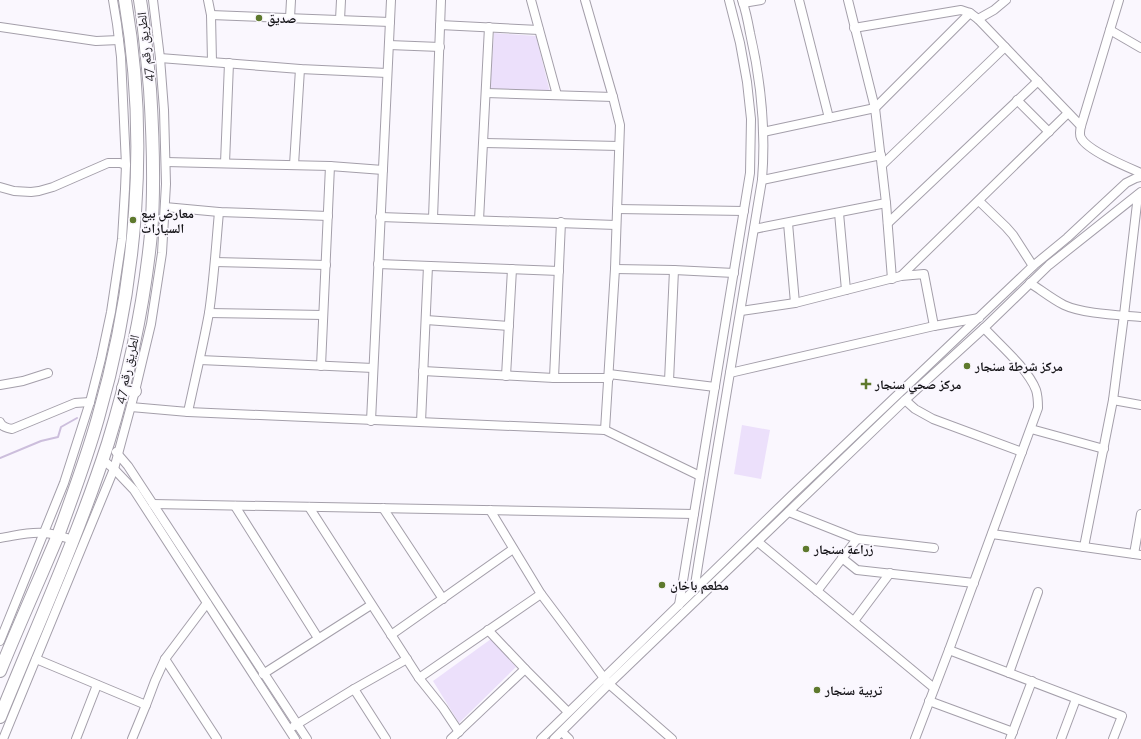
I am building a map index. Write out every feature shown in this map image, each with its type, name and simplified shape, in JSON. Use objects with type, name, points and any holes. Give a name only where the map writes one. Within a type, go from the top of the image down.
[{"type":"highway","name":"الطريق رقم 47","points":[[0,671],[58,535],[88,452],[98,418],[107,360],[128,279],[136,210],[137,140],[131,35],[124,0]]},
{"type":"highway","name":"الطريق رقم 47","points":[[0,717],[57,594],[73,540],[107,444],[129,390],[151,233],[154,151],[158,110],[140,0]]},
{"type":"highway","points":[[131,35],[146,34]]},
{"type":"street","points":[[0,641],[64,483],[90,402],[107,360],[121,246],[126,165],[119,40],[113,0]]},
{"type":"street","points":[[3,739],[36,660],[57,594],[114,469],[131,407],[129,390],[155,300],[162,253],[166,162],[158,110],[160,58],[153,0]]},
{"type":"street","points":[[208,0],[211,14],[212,62]]},
{"type":"street","points":[[290,18],[291,0]]},
{"type":"street","points":[[340,0],[340,20]]},
{"type":"street","points":[[371,421],[391,0]]},
{"type":"street","points":[[433,218],[442,0]]},
{"type":"street","points":[[531,0],[557,95]]},
{"type":"street","points":[[584,0],[620,121],[616,225],[616,270],[605,430]]},
{"type":"street","points":[[679,605],[750,172],[751,119],[747,82],[740,43],[729,0]]},
{"type":"street","points":[[698,599],[694,591],[762,180],[762,105],[753,44],[743,1],[761,0]]},
{"type":"street","points":[[799,0],[829,118]]},
{"type":"street","points":[[848,0],[875,108],[888,223],[892,279]]},
{"type":"street","points":[[978,18],[994,10],[1006,0]]},
{"type":"street","points":[[1119,0],[1081,126],[1080,136],[1086,144],[1104,155],[1141,173]]},
{"type":"street","points":[[854,28],[961,10],[970,13],[978,18],[1081,126]]},
{"type":"street","points":[[763,132],[875,108],[970,13]]},
{"type":"street","points":[[211,14],[390,22]]},
{"type":"street","points":[[440,25],[539,30]]},
{"type":"street","points":[[0,26],[96,41],[119,40]]},
{"type":"street","points":[[479,220],[489,27]]},
{"type":"street","points":[[1110,30],[1141,48]]},
{"type":"street","points":[[389,45],[440,47]]},
{"type":"street","points":[[882,165],[1004,46]]},
{"type":"street","points":[[160,58],[300,69],[388,73]]},
{"type":"street","points":[[225,163],[229,63]]},
{"type":"street","points":[[294,165],[300,69]]},
{"type":"street","points":[[888,223],[1038,81]]},
{"type":"street","points":[[486,92],[613,97]]},
{"type":"street","points":[[1017,100],[1049,132]]},
{"type":"street","points":[[901,276],[1068,113]]},
{"type":"street","points":[[484,143],[619,146]]},
{"type":"street","points":[[762,180],[881,155]]},
{"type":"street","points":[[166,162],[330,166],[383,170]]},
{"type":"street","points":[[0,188],[14,191],[39,191],[53,187],[108,163],[120,163],[126,165]]},
{"type":"street","points":[[321,366],[330,166]]},
{"type":"street","points":[[554,739],[562,732],[606,681],[679,605],[793,494],[1033,266],[1130,180],[1141,177]]},
{"type":"street","points":[[1130,180],[1137,181],[1141,186]]},
{"type":"street","points":[[1084,547],[1104,449],[1112,400],[1124,315],[1137,240],[1140,192]]},
{"type":"street","points":[[541,739],[568,712],[606,681],[698,599],[905,400],[984,328],[1048,265],[1140,192]]},
{"type":"street","points":[[979,200],[1010,231],[1033,266]]},
{"type":"street","points":[[754,229],[886,203]]},
{"type":"street","points":[[165,207],[219,212],[328,216]]},
{"type":"street","points":[[617,209],[744,212]]},
{"type":"street","points":[[188,412],[209,313],[219,212]]},
{"type":"street","points":[[839,213],[846,290]]},
{"type":"street","points":[[380,217],[616,225]]},
{"type":"street","points":[[554,378],[561,222]]},
{"type":"street","points":[[788,223],[795,302]]},
{"type":"street","points":[[215,262],[326,265]]},
{"type":"street","points":[[378,264],[559,270]]},
{"type":"street","points":[[421,422],[428,266]]},
{"type":"street","points":[[506,376],[512,269]]},
{"type":"street","points":[[616,270],[674,270],[734,273]]},
{"type":"street","points":[[669,381],[674,270]]},
{"type":"street","points":[[741,311],[795,302],[901,276],[924,274],[934,326]]},
{"type":"street","points":[[1030,282],[1054,299],[1073,308],[1141,317]]},
{"type":"street","points":[[209,313],[324,315]]},
{"type":"street","points":[[730,373],[934,326],[979,318]]},
{"type":"street","points":[[426,320],[509,326]]},
{"type":"street","points":[[915,739],[1038,408],[1036,390],[1026,372],[984,328]]},
{"type":"street","points":[[200,360],[373,368]]},
{"type":"street","points":[[423,371],[554,378],[609,376],[669,381],[715,387]]},
{"type":"street","points":[[0,385],[23,381],[48,373]]},
{"type":"street","points":[[905,400],[915,410],[933,419],[1022,452]]},
{"type":"street","points":[[1112,400],[1141,405]]},
{"type":"street","points":[[0,422],[6,428],[12,429],[75,403],[90,402]]},
{"type":"street","points":[[131,407],[188,412],[371,421],[605,430],[700,476]]},
{"type":"street","points":[[1031,429],[1104,449]]},
{"type":"street","points":[[107,444],[128,466],[307,739]]},
{"type":"street","points":[[102,459],[134,490],[295,739]]},
{"type":"street","points":[[153,504],[694,514]]},
{"type":"street","points":[[234,506],[318,638]]},
{"type":"street","points":[[309,507],[419,678],[443,708],[458,732]]},
{"type":"street","points":[[383,508],[443,599]]},
{"type":"street","points":[[490,510],[541,594],[606,681],[672,739]]},
{"type":"street","points":[[789,512],[857,539],[934,548]]},
{"type":"street","points":[[992,534],[1137,555],[1141,514]]},
{"type":"street","points":[[0,538],[44,532],[73,540]]},
{"type":"street","points":[[817,591],[857,539]]},
{"type":"street","points":[[758,542],[934,688]]},
{"type":"street","points":[[391,635],[514,549]]},
{"type":"street","points":[[687,557],[699,559]]},
{"type":"street","points":[[842,558],[857,570],[974,583]]},
{"type":"street","points":[[854,621],[890,573]]},
{"type":"street","points":[[1009,673],[1038,592]]},
{"type":"street","points":[[419,678],[541,594]]},
{"type":"street","points":[[132,739],[146,706],[154,681],[165,659],[207,603]]},
{"type":"street","points":[[263,674],[371,605]]},
{"type":"street","points":[[488,630],[568,712]]},
{"type":"street","points":[[949,650],[1122,716],[1113,739]]},
{"type":"street","points":[[165,659],[217,739]]},
{"type":"street","points":[[289,729],[354,689],[407,659]]},
{"type":"street","points":[[36,660],[146,706]]},
{"type":"street","points":[[451,739],[525,669]]},
{"type":"street","points":[[929,701],[1012,736],[1032,681]]},
{"type":"street","points":[[76,739],[97,685]]},
{"type":"street","points":[[354,689],[386,739]]},
{"type":"street","points":[[1061,739],[1076,699]]},
{"type":"street","points":[[562,732],[569,739]]},
{"type":"shaded area","points":[[494,33],[536,36],[550,92],[490,89]]},
{"type":"shaded area","points":[[742,425],[770,430],[761,479],[734,474]]},
{"type":"shaded area","points":[[491,639],[516,667],[459,723],[433,681]]},
{"type":"waterway","points":[[0,458],[41,441],[58,437],[61,427],[77,418]]},
{"type":"place","name":"صديق","points":[[259,18]]},
{"type":"place","name":"معارض بيع السيارات","points":[[133,220]]},
{"type":"place","name":"مركز شرطة سنجار","points":[[967,366]]},
{"type":"place","name":"مركز صحي سنجار","points":[[866,384]]},
{"type":"place","name":"زراعة سنجار","points":[[806,549]]},
{"type":"place","name":"مطعم باخان","points":[[662,585]]},
{"type":"place","name":"تربية سنجار","points":[[817,690]]}]
